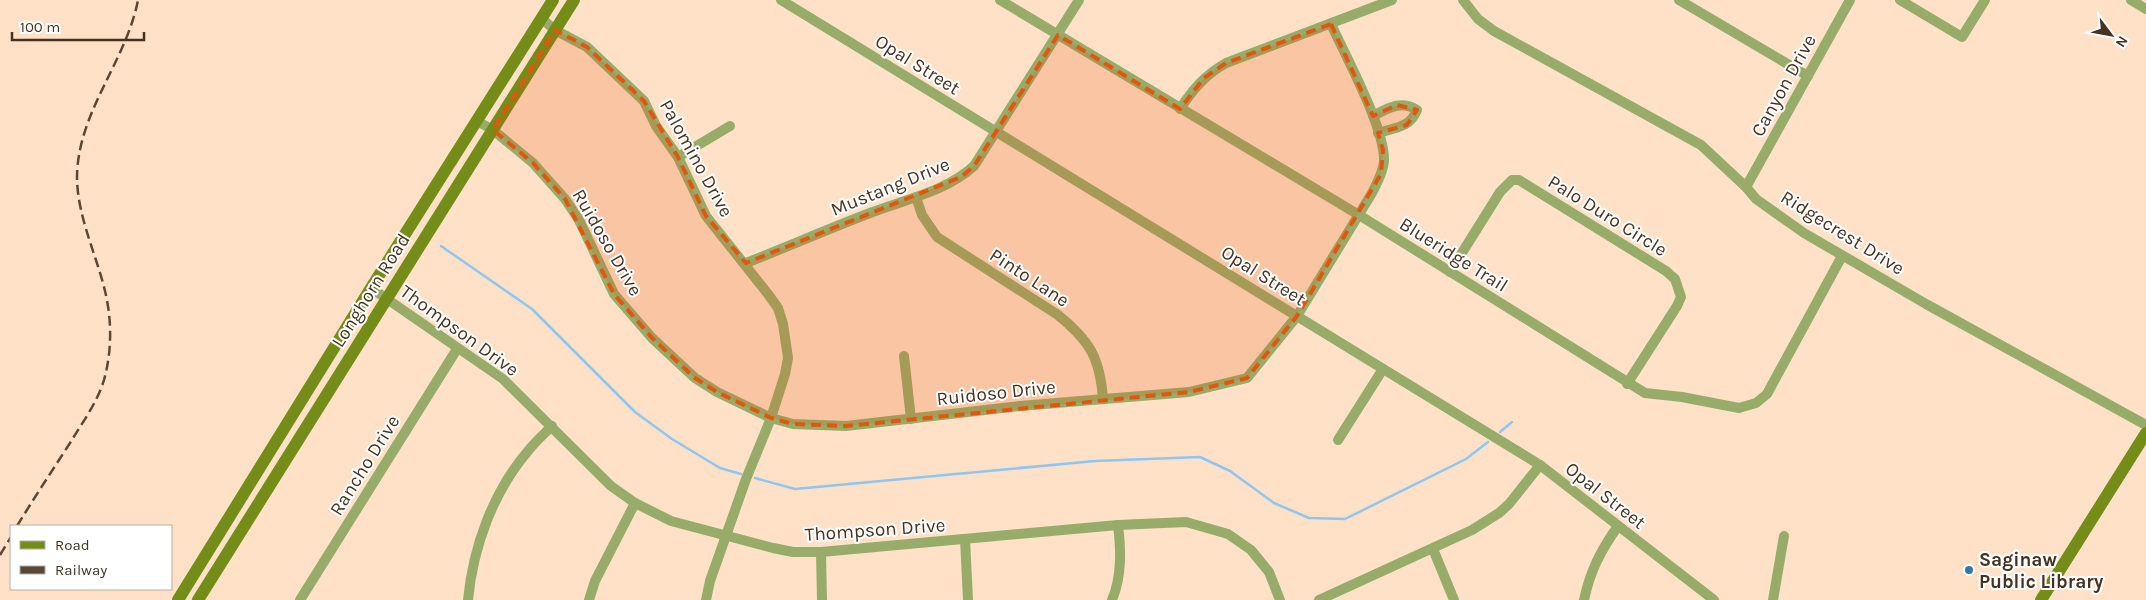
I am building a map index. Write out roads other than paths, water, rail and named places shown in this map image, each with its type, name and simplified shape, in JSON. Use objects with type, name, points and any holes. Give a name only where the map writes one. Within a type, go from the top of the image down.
[{"type":"main road","name":"Longhorn Road","points":[[178,600],[370,288],[553,0]]},
{"type":"main road","name":"Longhorn Road","points":[[198,600],[574,0]]},
{"type":"main road","points":[[2040,600],[2146,433]]},
{"type":"street","name":"Opal Street","points":[[781,0],[1540,465],[1714,600]]},
{"type":"street","name":"Blueridge Trail","points":[[1000,0],[1359,215],[1627,384],[1646,394],[1682,397],[1739,408],[1756,403],[1767,394],[1842,256]]},
{"type":"street","name":"Mustang Drive","points":[[746,263],[872,212],[916,197],[962,177],[974,166],[1079,0]]},
{"type":"street","points":[[1180,109],[1193,89],[1204,78],[1226,63],[1392,0]]},
{"type":"street","name":"Ridgecrest Drive","points":[[1462,0],[1478,19],[1494,31],[1701,145],[1746,187],[1756,199],[1804,233],[1926,304],[2146,425]]},
{"type":"street","points":[[1679,0],[1808,76]]},
{"type":"street","name":"Canyon Drive","points":[[1746,187],[1850,0]]},
{"type":"street","points":[[1900,0],[1962,37],[1984,0]]},
{"type":"street","points":[[2131,0],[2146,9]]},
{"type":"street","name":"Palomino Drive","points":[[541,18],[555,30],[587,47],[644,101],[656,126],[678,157],[706,216],[746,263],[778,308],[786,340],[788,358],[785,374],[726,535],[710,581],[706,600]]},
{"type":"street","name":"Ruidoso Drive","points":[[477,121],[493,130],[533,163],[565,199],[579,220],[614,294],[652,338],[695,378],[717,392],[770,418],[793,424],[846,426],[1020,406],[1188,392],[1247,378],[1297,316],[1359,215],[1381,174],[1383,150],[1373,116],[1331,24]]},
{"type":"street","points":[[1373,116],[1396,105],[1409,105],[1417,110],[1414,118],[1406,125],[1378,133]]},
{"type":"street","points":[[678,157],[730,126]]},
{"type":"street","name":"Palo Duro Circle","points":[[1450,272],[1500,192],[1512,180],[1519,180],[1666,271],[1675,279],[1681,297],[1627,384]]},
{"type":"street","name":"Pinto Lane","points":[[916,197],[922,215],[938,237],[1075,328],[1088,343],[1096,358],[1101,376],[1103,399]]},
{"type":"street","name":"Thompson Drive","points":[[370,288],[503,379],[611,486],[635,503],[671,521],[793,552],[821,552],[1118,525],[1186,522],[1228,534],[1251,550],[1269,572],[1280,600]]},
{"type":"street","name":"Rancho Drive","points":[[300,600],[457,348]]},
{"type":"street","points":[[904,356],[911,419]]},
{"type":"street","points":[[1338,440],[1383,369]]},
{"type":"street","points":[[468,600],[470,579],[477,550],[496,501],[511,474],[528,451],[552,426]]},
{"type":"street","points":[[1319,600],[1433,550],[1472,530],[1499,513],[1522,489],[1540,465]]},
{"type":"street","points":[[590,600],[595,581],[635,503]]},
{"type":"street","points":[[1112,600],[1116,591],[1121,551],[1118,525]]},
{"type":"street","points":[[1584,600],[1588,579],[1596,559],[1618,526]]},
{"type":"street","points":[[1773,600],[1784,536]]},
{"type":"street","points":[[965,539],[968,600]]},
{"type":"street","points":[[1433,550],[1454,600]]},
{"type":"street","points":[[821,552],[822,600]]},
{"type":"waterway","points":[[441,246],[532,309],[635,412],[672,439],[720,468],[741,474]]},
{"type":"waterway","points":[[1500,432],[1512,422]]},
{"type":"waterway","points":[[755,478],[795,489],[1095,461],[1200,457],[1230,471],[1274,503],[1309,518],[1345,519],[1466,459],[1488,442]]},
{"type":"railway","points":[[18,525],[89,413],[101,388],[107,369],[110,347],[109,313],[101,275],[81,211],[78,195],[78,162],[89,120],[125,41],[133,21],[138,0]]},
{"type":"railway","points":[[0,555],[10,539]]},
{"type":"place","name":"Saginaw Public Library","points":[[1969,570]]}]
